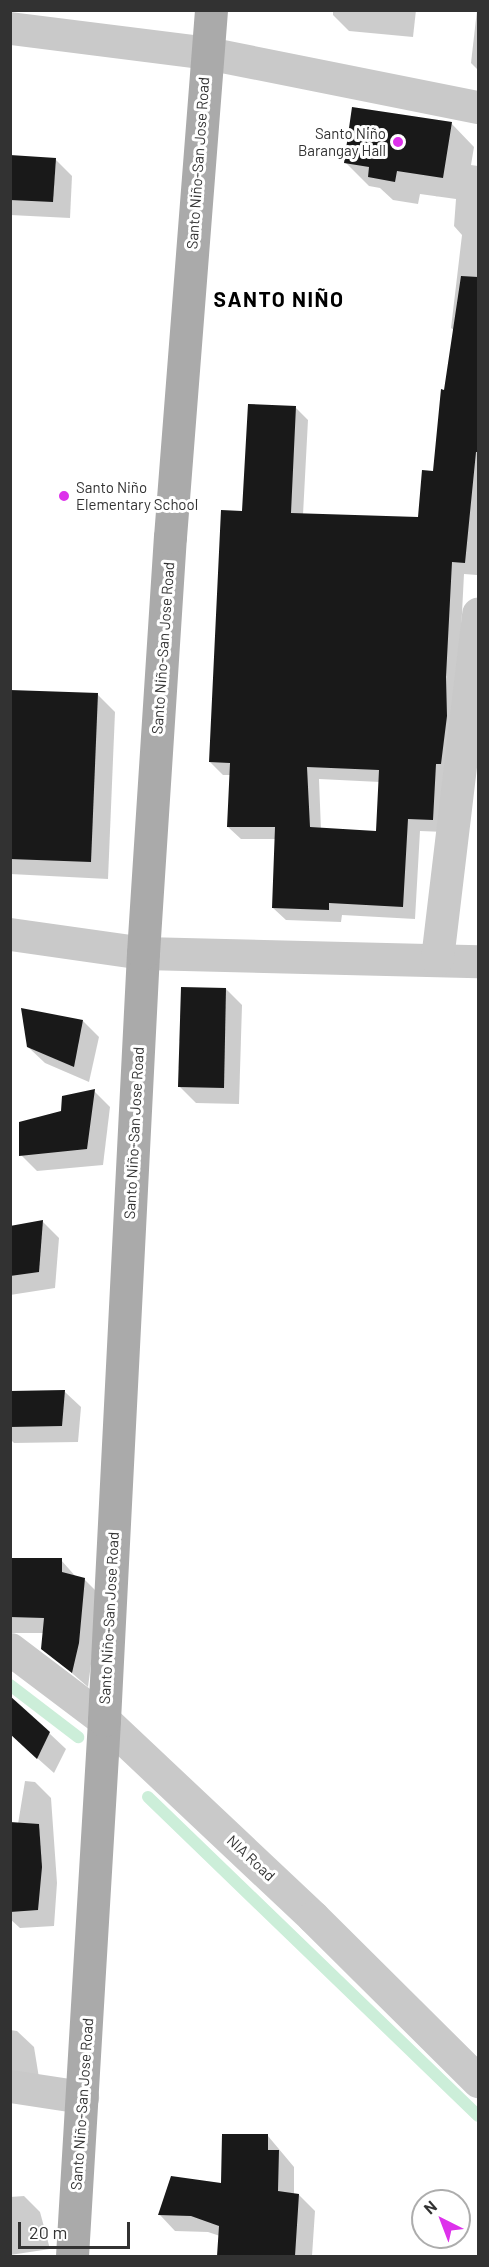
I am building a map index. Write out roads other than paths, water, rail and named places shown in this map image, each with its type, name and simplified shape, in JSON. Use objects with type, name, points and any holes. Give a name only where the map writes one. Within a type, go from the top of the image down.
[{"type":"main road","name":"Santo Niño-San Jose Road","points":[[72,2256],[104,1720],[143,953],[170,537],[211,10]]},
{"type":"street","points":[[10,27],[207,53],[478,107]]},
{"type":"street","points":[[437,959],[478,614]]},
{"type":"street","points":[[10,934],[143,953],[478,961]]},
{"type":"street","name":"NIA Road","points":[[10,1649],[104,1720],[313,1917],[478,2081]]},
{"type":"street","points":[[10,2086],[82,2097]]},
{"type":"waterway","points":[[10,1685],[78,1737]]},
{"type":"waterway","points":[[148,1797],[478,2116]]},
{"type":"place","name":"Santo Niño Barangay Hall","points":[[398,142]]},
{"type":"place","name":"Santo Niño Elementary School","points":[[64,496]]},
{"type":"district","name":"SANTO NIÑO","points":[[279,299]]}]
